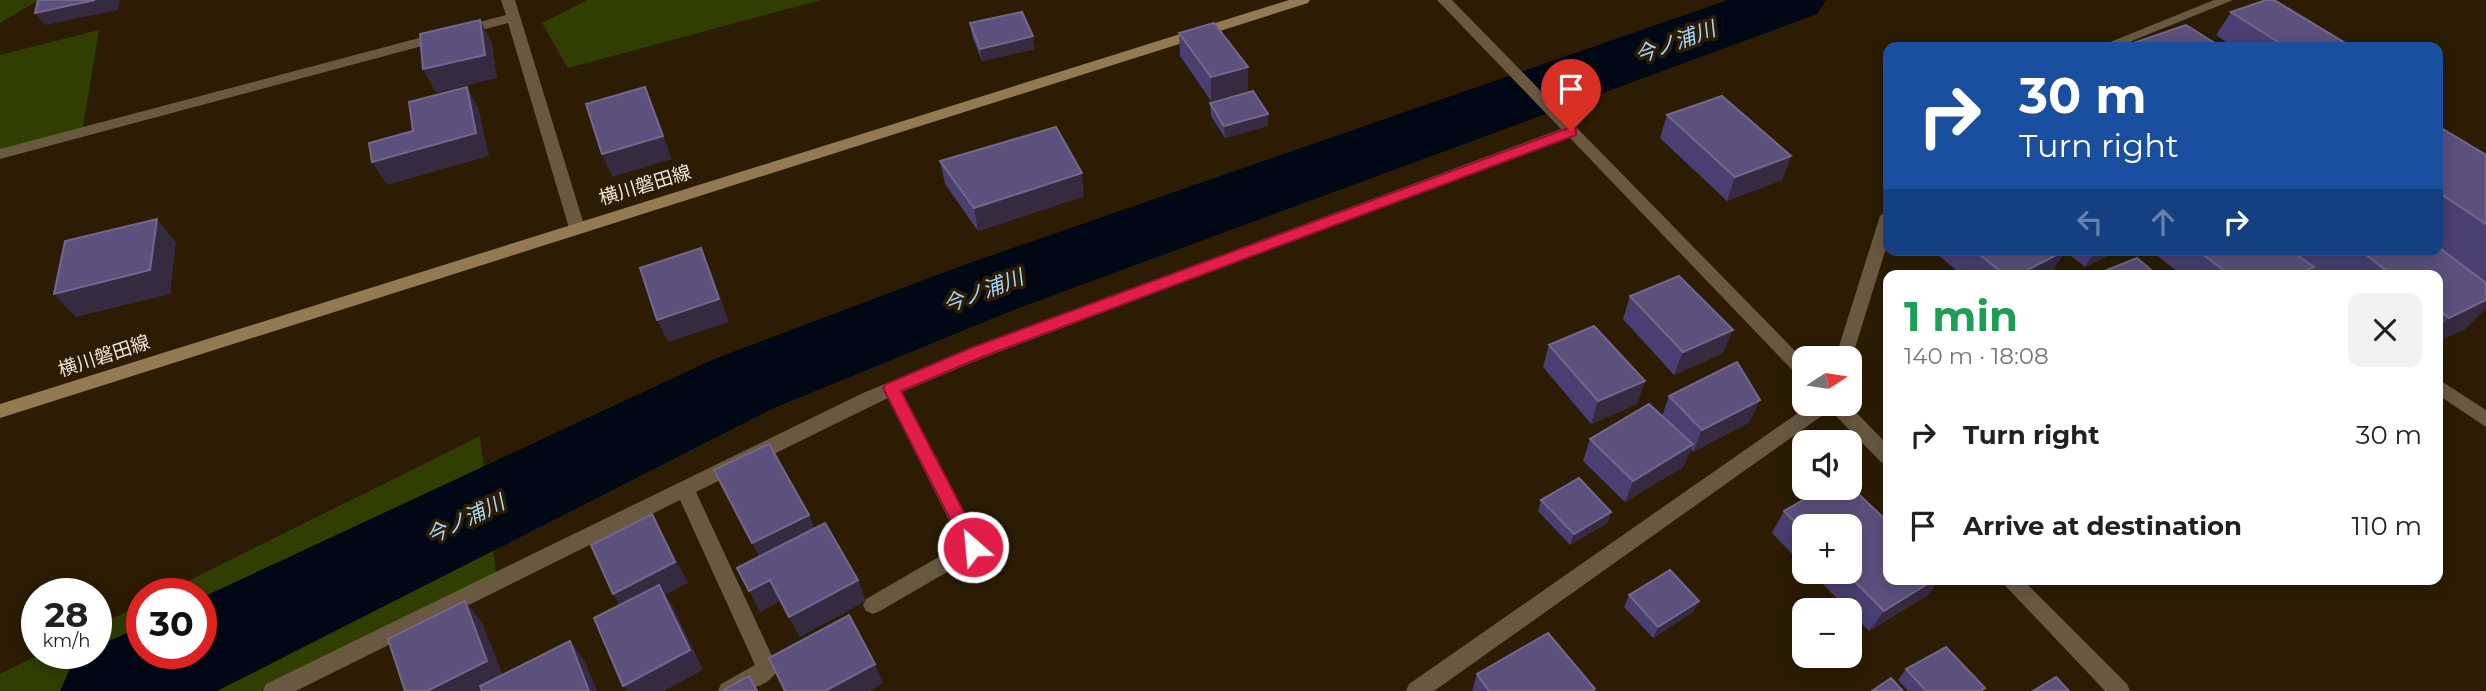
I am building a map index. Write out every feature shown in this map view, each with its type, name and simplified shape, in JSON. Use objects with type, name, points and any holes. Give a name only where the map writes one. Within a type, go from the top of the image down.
[{"type":"main road","name":"横川磐田線","points":[[0,411],[1303,0]]},
{"type":"street","points":[[508,0],[577,229]]},
{"type":"street","points":[[1444,0],[1504,65],[1792,359]]},
{"type":"street","points":[[2118,42],[2226,0]]},
{"type":"street","points":[[0,154],[513,17]]},
{"type":"street","points":[[274,691],[892,388],[977,353],[1569,129]]},
{"type":"street","points":[[1848,346],[1883,232]]},
{"type":"street","points":[[873,605],[973,547],[892,388]]},
{"type":"street","points":[[2443,390],[2486,420]]},
{"type":"street","points":[[1417,691],[1808,416]]},
{"type":"street","points":[[1848,416],[1883,452]]},
{"type":"street","points":[[685,489],[767,668],[729,691]]},
{"type":"street","points":[[2015,585],[2119,691]]},
{"type":"green space","points":[[0,0],[39,0],[0,23]]},
{"type":"green space","points":[[587,0],[821,0],[568,68],[542,23]]},
{"type":"green space","points":[[99,30],[82,132],[0,154],[0,55]]},
{"type":"green space","points":[[480,436],[497,582],[267,691],[0,691],[0,674],[21,664],[21,669],[112,669],[112,619],[126,612],[126,669],[217,669],[217,578],[194,578]]},
{"type":"building","points":[[38,0],[95,0],[35,13]]},
{"type":"building","points":[[2266,0],[2274,0],[2344,42],[2278,42],[2231,12]]},
{"type":"building","points":[[1022,12],[1033,36],[980,49],[970,23]]},
{"type":"building","points":[[480,20],[485,55],[423,69],[420,34]]},
{"type":"building","points":[[1214,23],[1248,67],[1211,77],[1179,33]]},
{"type":"building","points":[[2186,25],[2213,42],[2136,42]]},
{"type":"building","points":[[467,87],[476,133],[372,162],[369,143],[413,131],[409,102]]},
{"type":"building","points":[[645,87],[663,136],[602,154],[586,104]]},
{"type":"building","points":[[1253,91],[1268,114],[1224,126],[1210,103]]},
{"type":"building","points":[[1722,96],[1791,156],[1735,177],[1667,115]]},
{"type":"building","points":[[1056,127],[1082,173],[974,208],[940,161]]},
{"type":"building","points":[[2443,129],[2486,155],[2486,224],[2443,195]]},
{"type":"building","points":[[157,219],[150,270],[54,294],[65,241]]},
{"type":"building","points":[[701,248],[719,299],[657,320],[640,268]]},
{"type":"building","points":[[2443,251],[2486,283],[2486,300],[2449,318],[2443,313],[2443,270],[2386,270],[2368,256],[2443,256]]},
{"type":"building","points":[[1981,256],[2054,256],[2028,270],[1999,270]]},
{"type":"building","points":[[2205,256],[2298,256],[2314,267],[2308,270],[2223,270]]},
{"type":"building","points":[[2137,258],[2151,270],[2107,270]]},
{"type":"building","points":[[1679,276],[1733,330],[1683,352],[1630,296]]},
{"type":"building","points":[[1594,326],[1645,381],[1598,401],[1549,345]]},
{"type":"building","points":[[1737,362],[1760,400],[1702,430],[1669,396]]},
{"type":"building","points":[[1649,404],[1693,444],[1633,481],[1590,439]]},
{"type":"building","points":[[769,444],[809,515],[752,543],[714,470]]},
{"type":"building","points":[[1579,478],[1611,512],[1574,534],[1541,500]]},
{"type":"building","points":[[1862,497],[1883,517],[1883,585],[1925,585],[1884,611],[1857,584],[1862,584],[1862,514],[1792,514],[1792,519],[1784,511],[1803,500],[1862,500]]},
{"type":"building","points":[[652,514],[675,562],[613,594],[591,545]]},
{"type":"building","points":[[825,523],[858,580],[789,617],[770,580],[749,591],[737,568]]},
{"type":"building","points":[[1670,570],[1699,601],[1658,627],[1629,595]]},
{"type":"building","points":[[659,585],[690,650],[623,686],[594,618]]},
{"type":"building","points":[[465,601],[487,661],[427,691],[405,691],[388,639]]},
{"type":"building","points":[[849,615],[875,664],[825,691],[785,691],[769,658]]},
{"type":"building","points":[[1548,633],[1595,689],[1489,691],[1477,674]]},
{"type":"building","points":[[570,641],[589,691],[482,691],[480,686]]},
{"type":"building","points":[[1946,647],[1985,688],[1980,691],[1926,691],[1906,669]]},
{"type":"building","points":[[749,676],[757,691],[722,691]]},
{"type":"building","points":[[2056,677],[2069,691],[2033,691]]},
{"type":"building","points":[[1891,678],[1903,691],[1872,691]]},
{"type":"waterway","name":"今ノ浦川","points":[[217,640],[743,384],[987,288],[1793,0]]},
{"type":"waterway","name":"今ノ浦川","points":[[112,691],[158,669]]},
{"type":"route","points":[[973,547],[892,388],[977,353],[1571,131]]}]
